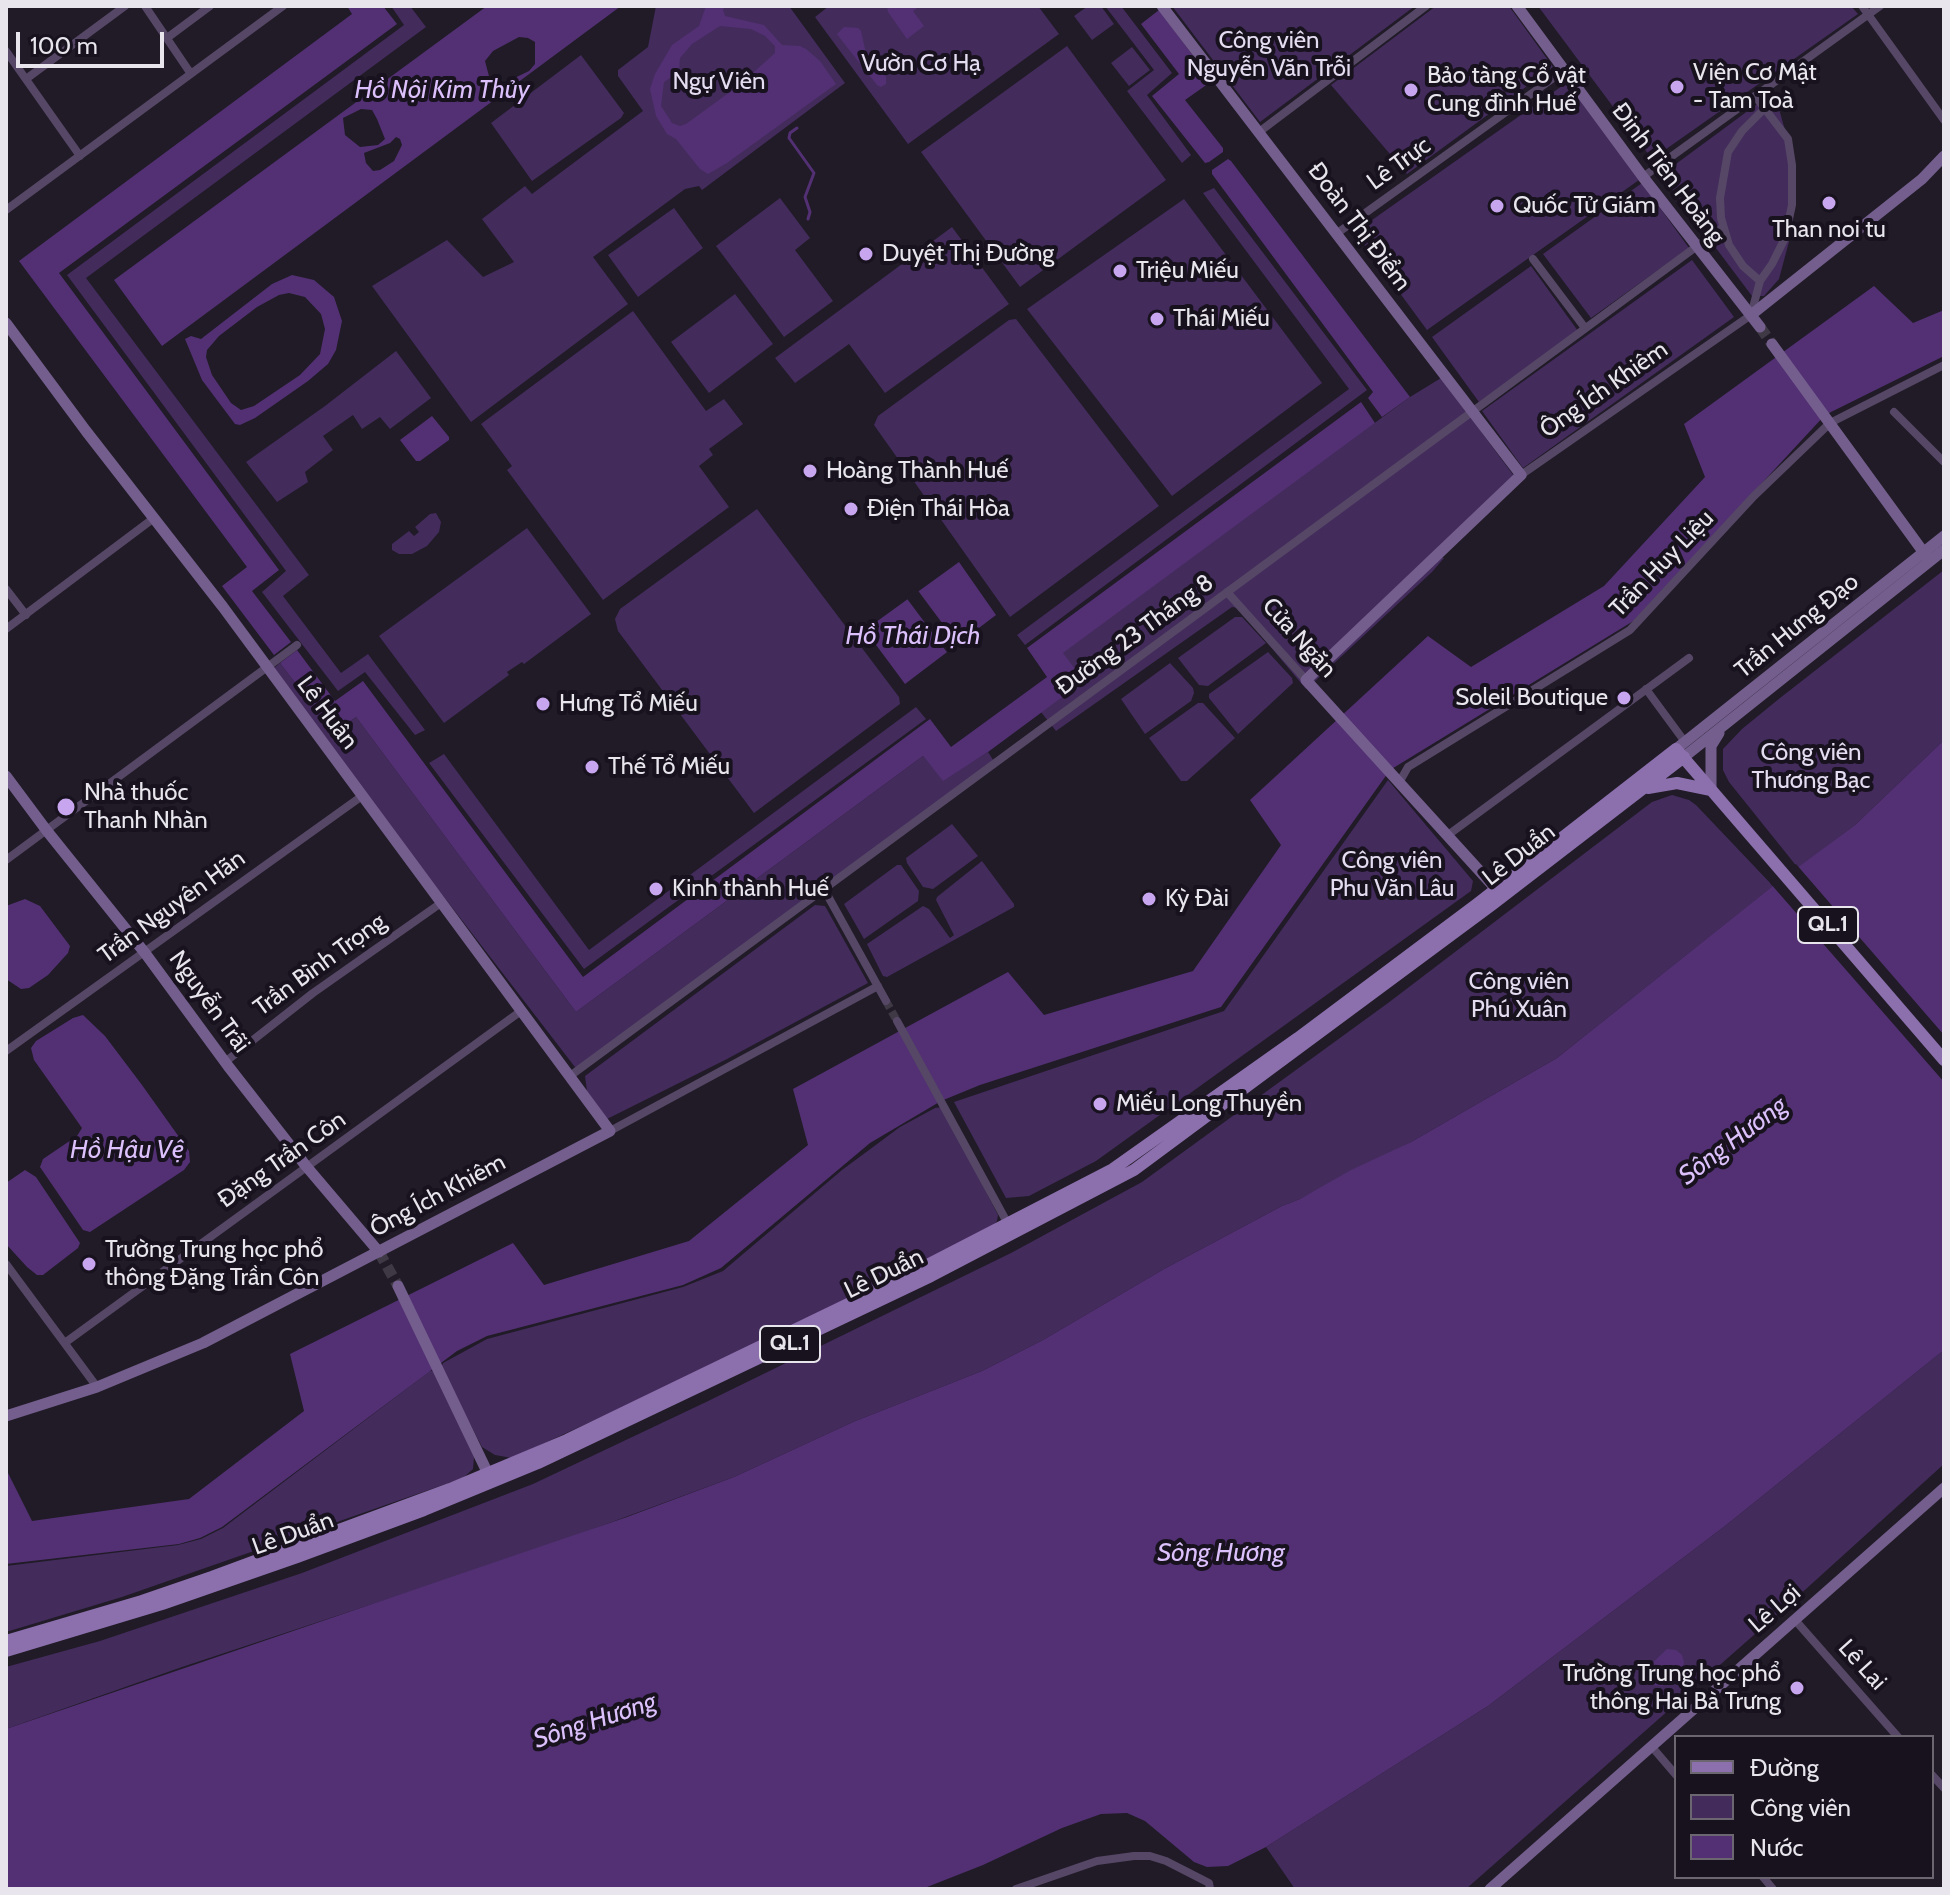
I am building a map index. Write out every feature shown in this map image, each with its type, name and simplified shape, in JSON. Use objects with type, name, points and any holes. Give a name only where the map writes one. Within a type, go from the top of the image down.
[{"type":"main road","name":"QL.1","points":[[1682,749],[1711,790],[1944,1060]]},
{"type":"main road","name":"Lê Duẩn","points":[[6,1641],[212,1577],[490,1478],[629,1422],[1011,1229],[1134,1156],[1635,793],[1682,749]]},
{"type":"main road","name":"Lê Duẩn","points":[[1500,893],[1682,749]]},
{"type":"main road","name":"QL.1","points":[[1635,793],[1658,785],[1677,783],[1711,790]]},
{"type":"main road","name":"Lê Duẩn","points":[[6,1651],[162,1604],[424,1510],[490,1478]]},
{"type":"street","points":[[26,79],[125,6]]},
{"type":"street","points":[[145,6],[191,74]]},
{"type":"street","points":[[167,38],[210,6]]},
{"type":"street","points":[[6,210],[191,74],[270,10],[283,6]]},
{"type":"street","name":"Đoàn Thị Điểm","points":[[1162,6],[1521,475]]},
{"type":"street","points":[[1259,132],[1426,6]]},
{"type":"street","name":"Đinh Tiên Hoàng","points":[[1517,6],[1643,177],[1760,327]]},
{"type":"street","points":[[1862,6],[1944,120]]},
{"type":"street","points":[[1643,177],[1880,6]]},
{"type":"street","points":[[6,51],[80,156]]},
{"type":"street","name":"Lê Trực","points":[[1336,234],[1563,71]]},
{"type":"street","points":[[1751,315],[1760,281],[1785,238],[1792,205],[1792,165],[1788,139],[1755,96]]},
{"type":"street","points":[[1760,281],[1737,258],[1723,227],[1720,198],[1728,152],[1742,131],[1765,108]]},
{"type":"street","name":"Ông Ích Khiêm","points":[[1306,680],[1521,475],[1751,315],[1922,179],[1944,156]]},
{"type":"street","name":"Đường 23 Tháng 8","points":[[570,1076],[1723,227]]},
{"type":"street","points":[[1533,259],[1585,328]]},
{"type":"street","name":"Lê Huân","points":[[6,323],[223,607],[610,1131]]},
{"type":"street","points":[[1772,344],[1927,557]]},
{"type":"street","name":"Trần Huy Liệu","points":[[1397,778],[1408,767],[1630,630],[1828,419],[1944,365]]},
{"type":"street","points":[[1894,412],[1944,462]]},
{"type":"street","points":[[6,629],[154,518]]},
{"type":"street","name":"Trần Hưng Đạo","points":[[1682,749],[1725,725],[1927,557],[1944,536]]},
{"type":"street","name":"Trần Hưng Đạo","points":[[1682,749],[1927,557],[1944,550]]},
{"type":"street","points":[[6,589],[26,615]]},
{"type":"street","name":"Cửa Ngăn","points":[[1227,592],[1397,778]]},
{"type":"street","points":[[6,860],[297,645]]},
{"type":"street","points":[[1448,835],[1689,658]]},
{"type":"street","points":[[1646,689],[1682,749]]},
{"type":"street","points":[[1711,790],[1711,746],[1725,725]]},
{"type":"street","name":"Nguyễn Trãi","points":[[6,776],[306,1166],[379,1252]]},
{"type":"street","points":[[1397,778],[1500,893]]},
{"type":"street","name":"Trần Nguyên Hãn","points":[[6,1051],[362,796]]},
{"type":"street","points":[[824,889],[886,1001]]},
{"type":"street","name":"Trần Bình Trọng","points":[[225,1062],[313,993],[441,903]]},
{"type":"street","name":"Ông Ích Khiêm","points":[[6,1416],[97,1387],[203,1343],[610,1131],[878,986]]},
{"type":"street","name":"Đặng Trần Côn","points":[[66,1342],[306,1166],[418,1089],[521,1011]]},
{"type":"street","points":[[897,1021],[1011,1229]]},
{"type":"street","points":[[6,1264],[97,1387]]},
{"type":"street","points":[[398,1286],[490,1478]]},
{"type":"street","name":"Lê Lợi","points":[[1490,1889],[1944,1488]]},
{"type":"street","name":"Lê Lai","points":[[1795,1620],[1896,1735]]},
{"type":"street","points":[[1652,1747],[1674,1773]]},
{"type":"street","points":[[1016,1889],[1097,1861],[1134,1856],[1150,1856],[1166,1861],[1209,1886]]},
{"type":"green space","points":[[391,6],[410,6],[426,27],[86,278],[309,575],[283,596],[341,673],[368,654],[425,730],[415,735],[365,672],[338,691],[262,592],[286,571],[67,275],[404,25]]},
{"type":"green space","name":"Ngự Viên","points":[[656,6],[789,6],[845,83],[702,190],[699,186],[685,189],[593,257],[628,304],[471,422],[372,286],[447,240],[483,277],[514,262],[482,219],[525,186],[532,194],[643,111],[618,76],[618,70],[648,47]]},
{"type":"green space","name":"Vườn Cơ Hạ","points":[[829,6],[1038,6],[1059,34],[908,144],[815,17]]},
{"type":"green space","points":[[1088,6],[1101,6],[1114,24],[1092,40],[1074,16]]},
{"type":"green space","points":[[1105,6],[1121,6],[1172,73],[1147,95],[1191,155],[1182,163],[1127,91],[1154,70]]},
{"type":"green space","name":"Công viên Nguyễn Văn Trỗi","points":[[1172,6],[1415,6],[1260,122]]},
{"type":"green space","points":[[1436,6],[1509,6],[1553,67],[1407,174],[1331,85]]},
{"type":"green space","name":"Viện Cơ Mật - Tam Toà","points":[[1538,6],[1851,6],[1858,14],[1652,159]]},
{"type":"green space","points":[[1067,46],[1166,180],[1020,287],[921,152]]},
{"type":"green space","points":[[1132,47],[1150,70],[1129,86],[1111,63]]},
{"type":"green space","points":[[581,55],[624,113],[532,181],[491,123]]},
{"type":"green space","name":"Quốc Tử Giám","points":[[1569,81],[1639,180],[1427,330],[1355,232]]},
{"type":"green space","points":[[1768,96],[1776,98],[1792,155],[1790,238],[1779,279],[1764,296],[1752,296],[1661,175]]},
{"type":"green space","points":[[1642,183],[1689,248],[1591,318],[1543,254]]},
{"type":"green space","points":[[1214,188],[1367,390],[1025,645],[1017,635],[1349,389],[1203,193]]},
{"type":"green space","points":[[780,198],[810,238],[795,250],[833,301],[784,337],[716,246]]},
{"type":"green space","points":[[1184,199],[1322,383],[1172,496],[1027,309]]},
{"type":"green space","points":[[674,208],[703,248],[638,297],[608,255]]},
{"type":"green space","points":[[952,227],[1009,304],[885,393],[849,344],[795,383],[775,358]]},
{"type":"green space","points":[[1692,260],[1734,317],[1523,468],[1482,411]]},
{"type":"green space","points":[[1531,266],[1578,331],[1479,402],[1432,337]]},
{"type":"green space","points":[[735,294],[773,344],[709,393],[671,342]]},
{"type":"green space","points":[[633,311],[706,411],[724,399],[743,424],[709,449],[713,455],[699,466],[729,507],[603,600],[507,470],[512,466],[481,424]]},
{"type":"green space","points":[[1016,319],[1159,506],[1010,617],[874,425],[878,416],[1009,320]]},
{"type":"green space","points":[[396,351],[431,398],[390,429],[380,417],[362,429],[353,415],[323,436],[333,450],[305,472],[308,482],[277,502],[246,462]]},
{"type":"green space","points":[[1441,378],[1514,476],[1435,555],[1444,558],[1432,572],[1315,681],[1306,689],[1238,608],[1232,607],[1056,731],[1041,712],[1083,681],[1062,653],[1410,397]]},
{"type":"green space","points":[[757,509],[899,697],[900,704],[754,813],[618,631],[615,619],[620,609]]},
{"type":"green space","points":[[436,513],[441,522],[439,532],[427,546],[412,554],[399,554],[392,550],[392,544],[409,531],[414,536],[419,532],[415,527],[430,514]]},
{"type":"green space","points":[[527,528],[591,614],[524,664],[522,662],[507,672],[509,675],[444,723],[379,636]]},
{"type":"green space","name":"Công viên Thương Bạc","points":[[1944,570],[1944,740],[1855,825],[1798,868],[1729,782],[1723,770],[1723,749],[1780,698]]},
{"type":"green space","points":[[1235,617],[1242,617],[1266,643],[1208,686],[1199,685],[1178,658]]},
{"type":"green space","points":[[1268,652],[1293,683],[1238,734],[1209,694]]},
{"type":"green space","points":[[280,663],[333,733],[356,717],[576,1012],[923,756],[943,780],[988,752],[995,763],[578,1071],[270,671]]},
{"type":"green space","points":[[1170,663],[1194,693],[1191,701],[1145,734],[1121,699]]},
{"type":"green space","points":[[1198,703],[1203,703],[1235,738],[1187,781],[1181,781],[1149,738]]},
{"type":"green space","points":[[916,707],[926,719],[584,969],[429,763],[444,754],[589,950]]},
{"type":"green space","name":"Công viên Phu Văn Lâu","points":[[1388,780],[1473,881],[1471,891],[1096,1161],[1029,1196],[1006,1198],[954,1102],[1224,1011]]},
{"type":"green space","name":"Công viên Phú Xuân","points":[[1672,795],[1696,805],[1773,886],[1557,1058],[1411,1142],[1282,1206],[982,1371],[853,1422],[734,1477],[533,1551],[182,1667],[6,1729],[6,1667],[100,1641],[302,1573],[533,1484],[1011,1253],[1142,1182],[1388,1003],[1652,802]]},
{"type":"green space","points":[[952,824],[978,856],[933,889],[923,887],[906,858]]},
{"type":"green space","points":[[982,861],[1014,907],[887,977],[883,976],[867,944],[923,906],[929,909],[950,938],[954,935],[937,897]]},
{"type":"green space","points":[[901,865],[919,891],[918,901],[864,939],[844,904]]},
{"type":"green space","points":[[815,905],[825,906],[868,983],[607,1119],[587,1091],[585,1076]]},
{"type":"green space","points":[[942,1107],[998,1215],[991,1228],[662,1389],[512,1458],[495,1455],[482,1447],[441,1368],[443,1363],[487,1339],[683,1287],[723,1271],[842,1170],[900,1127]]},
{"type":"green space","points":[[1944,1350],[1944,1464],[1466,1889],[1295,1889],[1266,1847],[1488,1706],[1725,1526]]},
{"type":"green space","points":[[430,1371],[435,1371],[474,1457],[473,1469],[463,1478],[122,1597],[6,1632],[6,1566],[178,1545],[201,1539],[223,1528]]},
{"type":"water","points":[[347,6],[383,6],[397,24],[59,273],[279,570],[252,591],[291,642],[274,655],[222,586],[247,567],[19,261],[352,14]]},
{"type":"water","name":"Hồ Nội Kim Thủy","points":[[487,6],[621,6],[162,346],[114,280]],"holes":[[[519,37],[535,42],[535,64],[529,71],[496,87],[490,80],[485,61],[493,51]],[[361,109],[372,110],[385,139],[378,145],[360,147],[345,135],[343,118]],[[396,137],[402,145],[394,161],[373,171],[366,163],[364,153],[390,143]]]},
{"type":"water","points":[[706,6],[725,6],[725,16],[764,25],[782,45],[806,49],[820,61],[836,84],[708,174],[700,169],[676,139],[667,134],[656,116],[650,89],[672,45],[699,26]],"holes":[[[720,26],[751,29],[765,36],[775,46],[775,53],[744,81],[747,86],[738,93],[734,89],[686,124],[680,126],[672,123],[661,106],[664,82],[679,72],[680,58],[692,44]]]},
{"type":"water","points":[[887,6],[920,6],[913,11],[924,26],[907,39]]},
{"type":"water","points":[[1159,10],[1212,81],[1185,100],[1223,148],[1223,152],[1209,162],[1205,163],[1152,96],[1179,74],[1141,24]]},
{"type":"water","points":[[844,27],[861,31],[865,49],[886,77],[886,84],[881,87],[877,85],[837,34]]},
{"type":"water","points":[[1228,159],[1410,397],[1382,417],[1368,398],[1373,392],[1212,174],[1212,170]]},
{"type":"water","points":[[292,275],[314,280],[334,297],[342,321],[336,350],[328,364],[308,381],[255,418],[235,424],[202,380],[185,339],[191,336],[201,339],[272,284]],"holes":[[[289,293],[305,297],[321,314],[325,329],[320,354],[300,375],[254,406],[241,410],[231,403],[212,375],[207,350],[219,336],[257,307],[279,295]]]},
{"type":"water","points":[[1874,286],[1913,323],[1944,310],[1944,356],[1825,415],[1635,620],[1390,770],[1221,1007],[980,1085],[941,1101],[870,1143],[721,1268],[683,1285],[487,1336],[457,1351],[222,1527],[200,1538],[179,1544],[6,1564],[6,1469],[32,1521],[189,1499],[304,1411],[290,1354],[513,1243],[544,1285],[689,1241],[808,1145],[793,1089],[1008,972],[1044,1015],[1193,971],[1281,845],[1250,800],[1428,636],[1471,667],[1604,586],[1705,477],[1684,424]]},
{"type":"water","points":[[1361,402],[1375,423],[1063,653],[1084,681],[943,781],[923,756],[576,1012],[356,717],[333,733],[280,663],[297,650],[335,701],[363,681],[583,977],[930,719],[951,747],[1047,677],[1027,648]]},
{"type":"water","points":[[432,416],[449,440],[416,461],[400,440]]},
{"type":"water","name":"Hồ Thái Dịch","points":[[959,562],[996,615],[905,684],[865,630]]},
{"type":"water","name":"Sông Hương","points":[[1944,740],[1944,1350],[1725,1526],[1488,1706],[1266,1847],[1228,1866],[1207,1867],[1194,1862],[1145,1821],[1127,1813],[1101,1814],[1062,1828],[922,1889],[6,1889],[6,1729],[627,1517],[734,1477],[853,1422],[982,1371],[1043,1340],[1164,1269],[1351,1170],[1411,1142],[1557,1058],[1774,885],[1855,825]]},
{"type":"water","points":[[25,899],[40,906],[70,946],[68,953],[48,975],[29,988],[21,989],[6,979],[6,906]]},
{"type":"water","name":"Hồ Hậu Vệ","points":[[83,1015],[105,1036],[142,1085],[189,1151],[190,1162],[184,1170],[90,1232],[83,1230],[40,1167],[43,1159],[77,1136],[82,1128],[34,1060],[31,1048],[36,1041]]},
{"type":"water","points":[[25,1170],[36,1177],[80,1243],[78,1248],[43,1275],[37,1275],[27,1267],[6,1244],[6,1183]]},
{"type":"water","points":[[1667,1649],[1676,1650],[1682,1655],[1682,1671],[1662,1686],[1651,1685],[1645,1681],[1646,1669]]},
{"type":"pier","points":[[916,588],[960,647],[949,655],[905,596]]},
{"type":"pier","points":[[1796,864],[1944,1035],[1944,1082],[1770,883]]},
{"type":"waterway","points":[[797,128],[789,138],[814,173],[805,197],[810,212],[808,219]]},
{"type":"tunnel","points":[[1760,327],[1772,344]]},
{"type":"tunnel","points":[[886,1001],[897,1021]]},
{"type":"tunnel","points":[[379,1252],[398,1286]]},
{"type":"place","name":"Viện Cơ Mật - Tam Toà","points":[[1677,87]]},
{"type":"place","name":"Bảo tàng Cổ vật Cung đình Huế","points":[[1411,90]]},
{"type":"place","name":"Than noi tu","points":[[1829,203]]},
{"type":"place","name":"Quốc Tử Giám","points":[[1497,206]]},
{"type":"place","name":"Duyệt Thị Đường","points":[[866,254]]},
{"type":"place","name":"Triệu Miếu","points":[[1120,271]]},
{"type":"place","name":"Thái Miếu","points":[[1157,319]]},
{"type":"place","name":"Hoàng Thành Huế","points":[[810,471]]},
{"type":"place","name":"Điện Thái Hòa","points":[[851,509]]},
{"type":"place","name":"Soleil Boutique","points":[[1624,698]]},
{"type":"place","name":"Hưng Tổ Miếu","points":[[543,704]]},
{"type":"place","name":"Thế Tổ Miếu","points":[[592,767]]},
{"type":"place","name":"Nhà thuốc Thanh Nhàn","points":[[66,807]]},
{"type":"place","name":"Kinh thành Huế","points":[[656,889]]},
{"type":"place","name":"Kỳ Đài","points":[[1149,899]]},
{"type":"place","name":"Miếu Long Thuyền","points":[[1100,1104]]},
{"type":"place","name":"Trường Trung học phổ thông Đặng Trần Côn","points":[[89,1264]]},
{"type":"place","name":"Trường Trung học phổ thông Hai Bà Trưng","points":[[1797,1688]]}]
